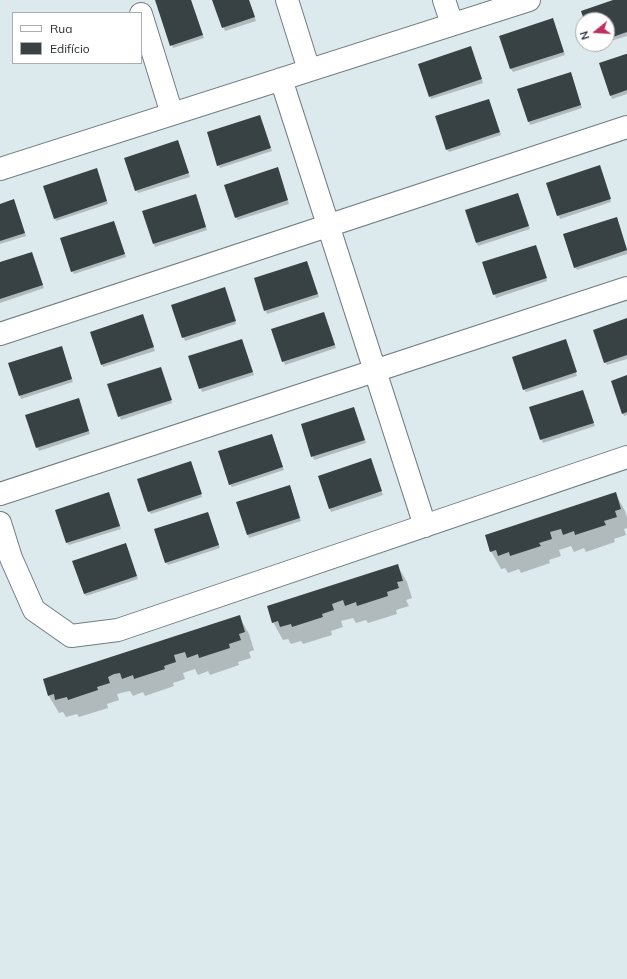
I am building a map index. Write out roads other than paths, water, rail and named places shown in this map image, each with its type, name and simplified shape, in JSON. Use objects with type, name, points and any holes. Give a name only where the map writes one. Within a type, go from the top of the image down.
[{"type":"street","points":[[136,0],[140,12]]},
{"type":"street","points":[[287,0],[309,70]]},
{"type":"street","points":[[444,0],[452,24]]},
{"type":"street","points":[[0,169],[529,0]]},
{"type":"street","points":[[142,17],[172,114]]},
{"type":"street","points":[[281,79],[425,526]]},
{"type":"street","points":[[0,334],[627,127]]},
{"type":"street","points":[[0,494],[627,288]]},
{"type":"street","points":[[0,523],[11,558],[34,610],[71,636],[118,630],[627,458]]}]
